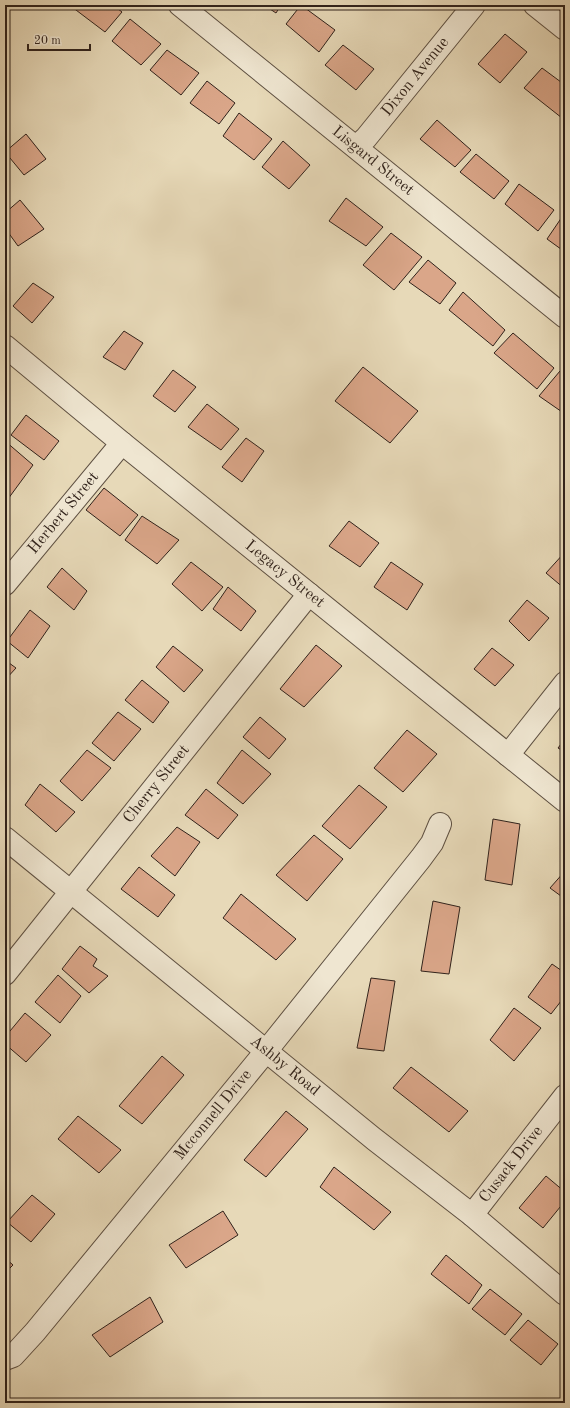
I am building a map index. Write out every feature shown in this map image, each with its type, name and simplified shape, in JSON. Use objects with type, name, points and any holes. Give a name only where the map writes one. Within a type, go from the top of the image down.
[{"type":"street","name":"Lisgard Street","points":[[180,5],[565,317]]},
{"type":"street","name":"Dixon Avenue","points":[[356,147],[366,138],[474,5]]},
{"type":"street","points":[[535,5],[565,29]]},
{"type":"street","name":"Legacy Street","points":[[5,346],[565,801]]},
{"type":"street","name":"Herbert Street","points":[[5,584],[122,442]]},
{"type":"street","name":"Cherry Street","points":[[5,974],[309,594]]},
{"type":"street","points":[[508,755],[565,683]]},
{"type":"street","name":"Mcconnell Drive","points":[[5,1359],[13,1356],[35,1332],[267,1050],[425,853],[432,843],[440,824]]},
{"type":"street","name":"Ashby Road","points":[[5,838],[267,1050],[374,1139],[472,1215],[565,1294]]},
{"type":"street","name":"Cusack Drive","points":[[472,1215],[565,1096]]},
{"type":"building","points":[[73,5],[113,5],[122,12],[105,32],[72,7]]},
{"type":"building","points":[[264,5],[281,5],[276,13]]},
{"type":"building","points":[[301,5],[335,30],[319,52],[286,24]]},
{"type":"building","points":[[130,19],[161,44],[141,65],[112,41]]},
{"type":"building","points":[[505,34],[527,52],[500,83],[478,64]]},
{"type":"building","points":[[343,45],[374,69],[356,90],[325,65]]},
{"type":"building","points":[[167,50],[199,73],[181,95],[150,70]]},
{"type":"building","points":[[542,68],[565,85],[565,114],[562,118],[524,88]]},
{"type":"building","points":[[207,81],[235,103],[219,124],[190,103]]},
{"type":"building","points":[[239,113],[272,139],[254,160],[223,136]]},
{"type":"building","points":[[437,120],[471,150],[455,167],[420,139]]},
{"type":"building","points":[[26,134],[46,159],[24,175],[5,152]]},
{"type":"building","points":[[283,141],[310,165],[289,189],[262,167]]},
{"type":"building","points":[[476,154],[509,181],[494,199],[460,172]]},
{"type":"building","points":[[519,184],[554,210],[538,231],[505,204]]},
{"type":"building","points":[[346,198],[383,227],[366,246],[329,221]]},
{"type":"building","points":[[20,200],[44,229],[18,246],[5,228],[5,213]]},
{"type":"building","points":[[562,217],[565,219],[565,252],[547,239]]},
{"type":"building","points":[[391,233],[422,257],[394,290],[363,265]]},
{"type":"building","points":[[428,260],[456,283],[440,304],[409,282]]},
{"type":"building","points":[[33,283],[54,297],[32,323],[13,306]]},
{"type":"building","points":[[463,292],[505,330],[493,346],[449,310]]},
{"type":"building","points":[[124,331],[143,343],[125,370],[103,357]]},
{"type":"building","points":[[513,333],[554,368],[537,389],[494,353]]},
{"type":"building","points":[[363,367],[418,411],[390,443],[335,401]]},
{"type":"building","points":[[173,370],[196,387],[175,412],[153,396]]},
{"type":"building","points":[[560,371],[565,375],[565,414],[539,396]]},
{"type":"building","points":[[207,404],[239,429],[221,450],[188,427]]},
{"type":"building","points":[[26,415],[59,441],[44,460],[11,435]]},
{"type":"building","points":[[246,438],[264,451],[242,482],[222,467]]},
{"type":"building","points":[[5,441],[33,465],[8,499],[5,496]]},
{"type":"building","points":[[104,488],[138,515],[120,536],[86,510]]},
{"type":"building","points":[[142,516],[179,540],[157,564],[125,540]]},
{"type":"building","points":[[349,521],[379,543],[360,567],[329,546]]},
{"type":"building","points":[[565,552],[565,589],[546,573]]},
{"type":"building","points":[[191,562],[223,587],[202,611],[172,584]]},
{"type":"building","points":[[391,562],[423,584],[407,610],[374,587]]},
{"type":"building","points":[[62,568],[87,591],[74,610],[47,587]]},
{"type":"building","points":[[228,587],[256,611],[241,631],[213,609]]},
{"type":"building","points":[[527,600],[549,618],[529,641],[509,621]]},
{"type":"building","points":[[30,610],[50,626],[28,658],[7,641]]},
{"type":"building","points":[[316,645],[342,666],[304,707],[280,689]]},
{"type":"building","points":[[173,646],[203,670],[184,692],[156,667]]},
{"type":"building","points":[[492,648],[514,665],[495,686],[474,669]]},
{"type":"building","points":[[5,660],[16,668],[5,680]]},
{"type":"building","points":[[142,680],[169,702],[153,723],[125,700]]},
{"type":"building","points":[[118,712],[141,729],[114,761],[92,743]]},
{"type":"building","points":[[260,717],[286,739],[269,759],[243,737]]},
{"type":"building","points":[[407,730],[437,754],[403,792],[374,768]]},
{"type":"building","points":[[565,739],[565,752],[558,748]]},
{"type":"building","points":[[87,750],[111,768],[82,801],[60,781]]},
{"type":"building","points":[[242,750],[271,774],[243,804],[217,783]]},
{"type":"building","points":[[40,784],[75,812],[56,832],[25,805]]},
{"type":"building","points":[[359,785],[387,807],[350,849],[322,826]]},
{"type":"building","points":[[206,789],[238,815],[218,839],[185,815]]},
{"type":"building","points":[[493,819],[520,824],[512,885],[485,880]]},
{"type":"building","points":[[177,827],[200,842],[175,876],[151,856]]},
{"type":"building","points":[[314,835],[343,859],[307,901],[276,875]]},
{"type":"building","points":[[139,867],[175,895],[158,917],[121,889]]},
{"type":"building","points":[[565,871],[565,899],[550,888]]},
{"type":"building","points":[[241,894],[296,939],[276,960],[223,918]]},
{"type":"building","points":[[433,901],[460,907],[449,974],[421,971]]},
{"type":"building","points":[[80,946],[97,959],[93,966],[108,976],[89,993],[62,969]]},
{"type":"building","points":[[552,964],[565,973],[565,996],[551,1014],[528,997]]},
{"type":"building","points":[[58,975],[81,996],[60,1023],[35,1002]]},
{"type":"building","points":[[371,978],[395,981],[384,1051],[357,1048]]},
{"type":"building","points":[[514,1008],[541,1028],[514,1061],[490,1040]]},
{"type":"building","points":[[25,1013],[51,1035],[26,1062],[5,1044],[5,1037]]},
{"type":"building","points":[[162,1056],[184,1075],[142,1124],[119,1106]]},
{"type":"building","points":[[411,1067],[468,1111],[449,1132],[393,1088]]},
{"type":"building","points":[[286,1111],[308,1129],[266,1177],[244,1160]]},
{"type":"building","points":[[78,1116],[121,1150],[99,1173],[58,1139]]},
{"type":"building","points":[[334,1167],[391,1212],[374,1230],[320,1187]]},
{"type":"building","points":[[546,1176],[565,1192],[565,1201],[543,1228],[519,1208]]},
{"type":"building","points":[[32,1195],[55,1214],[31,1242],[7,1222]]},
{"type":"building","points":[[223,1211],[238,1235],[186,1268],[169,1245]]},
{"type":"building","points":[[446,1255],[482,1285],[469,1304],[431,1274]]},
{"type":"building","points":[[5,1258],[13,1265],[5,1273]]},
{"type":"building","points":[[490,1289],[522,1314],[505,1335],[472,1309]]},
{"type":"building","points":[[150,1297],[163,1322],[110,1357],[92,1335]]},
{"type":"building","points":[[528,1320],[558,1344],[541,1365],[510,1340]]}]
